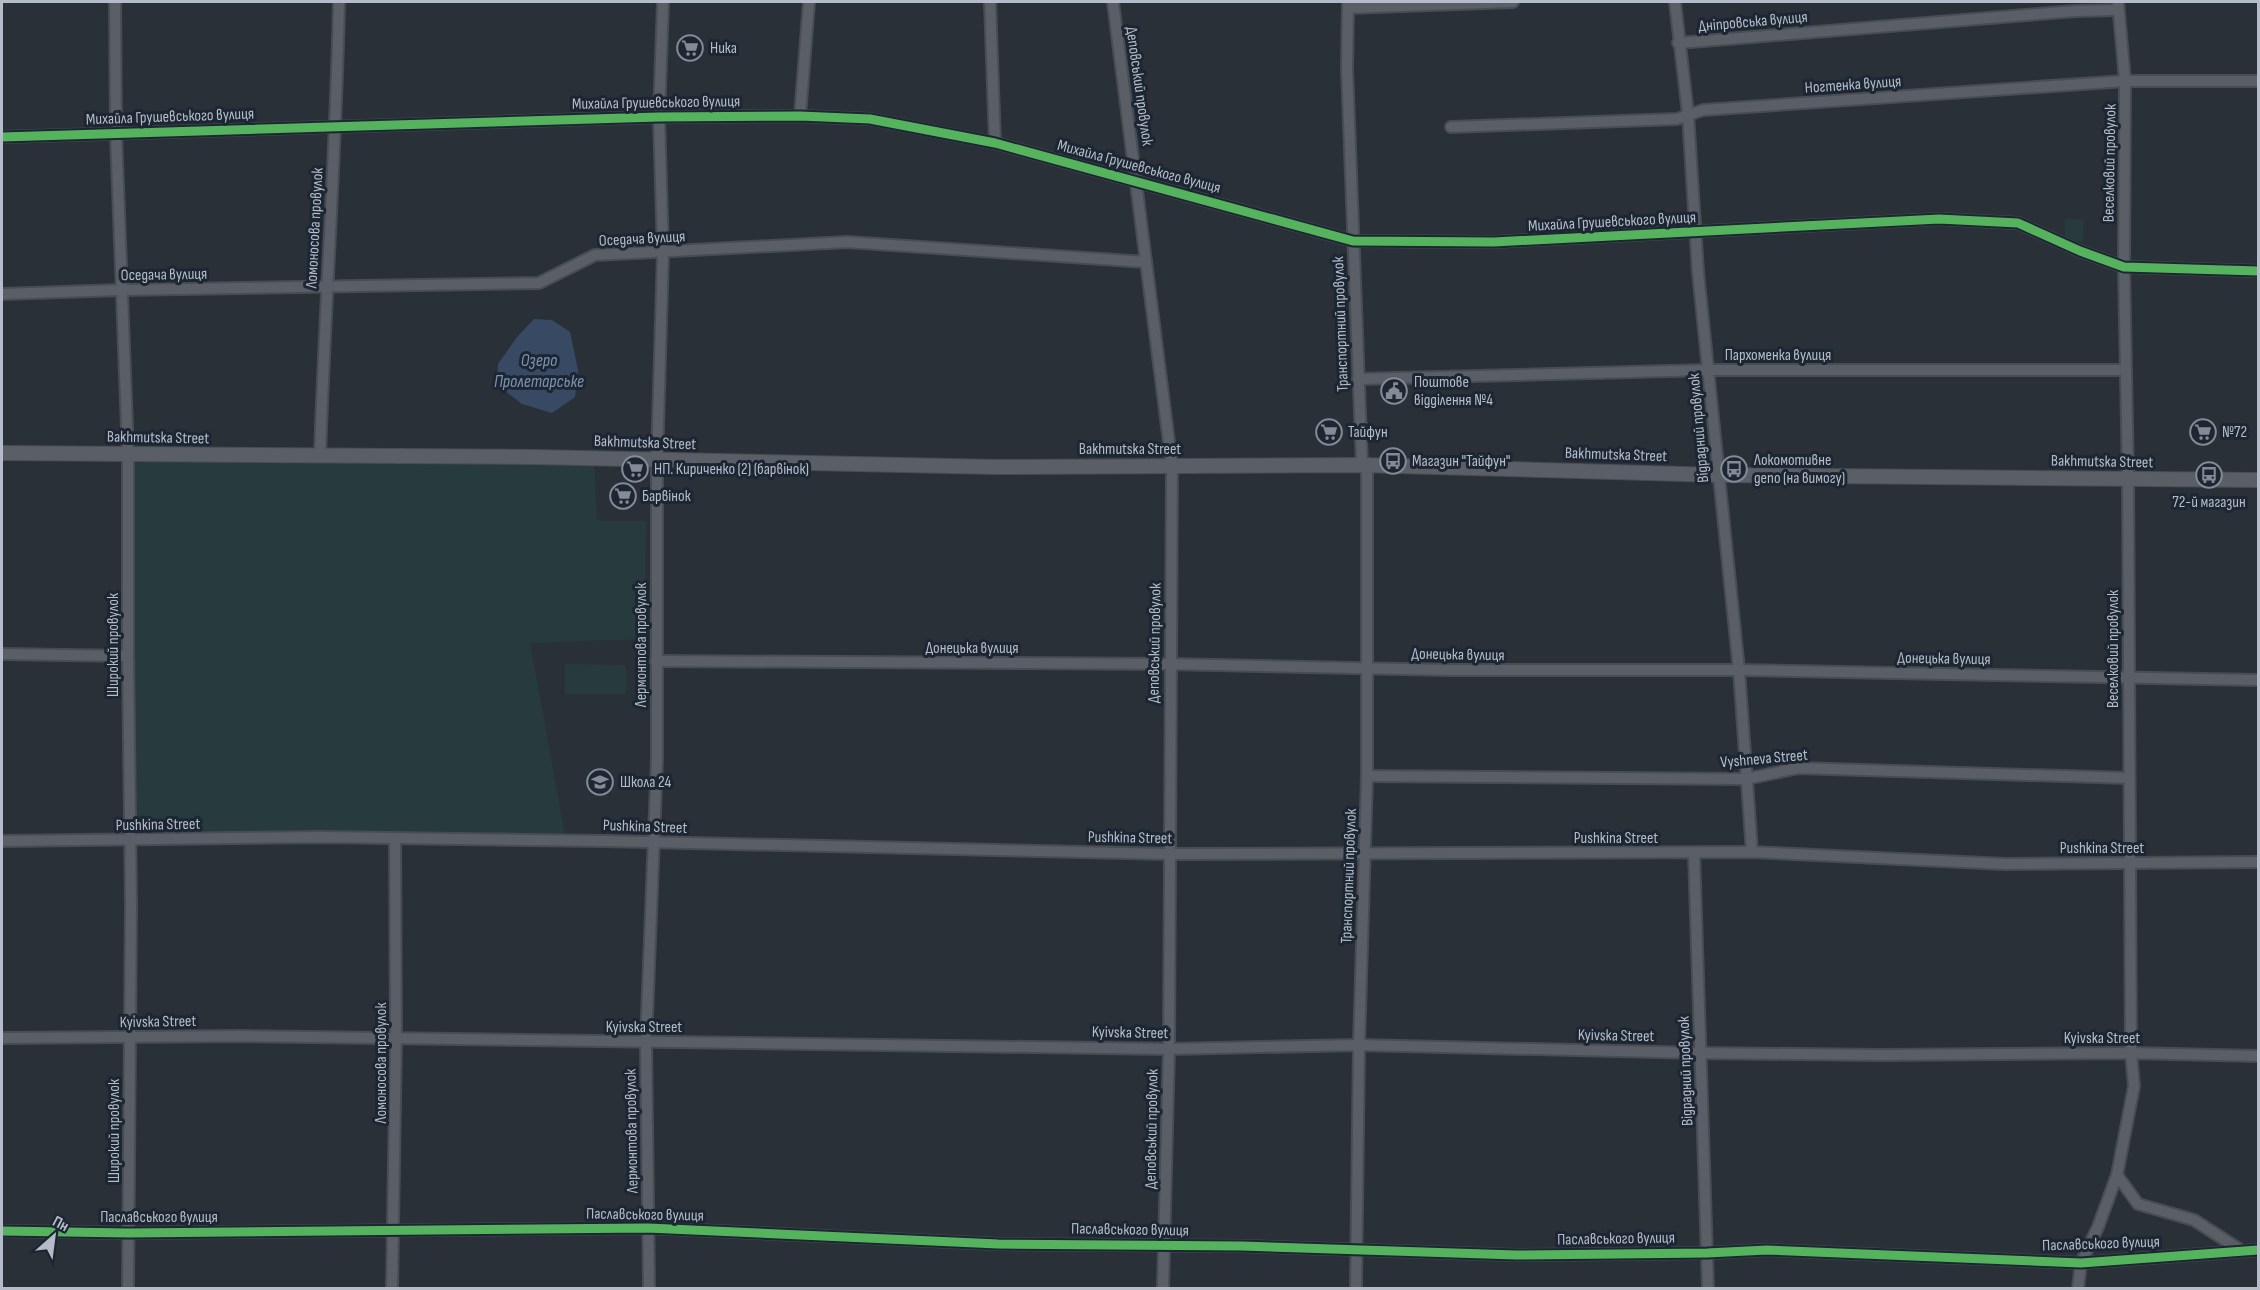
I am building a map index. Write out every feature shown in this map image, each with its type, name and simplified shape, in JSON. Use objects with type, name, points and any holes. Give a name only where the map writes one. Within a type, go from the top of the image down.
[{"type":"street","name":"Широкий провулок","points":[[115,2],[116,134],[128,454],[130,841],[128,1288]]},
{"type":"street","name":"Ломоносова провулок","points":[[320,456],[336,126],[339,2]]},
{"type":"street","name":"Лермонтова провулок","points":[[649,1288],[646,1042],[657,759],[657,460],[663,252],[659,117],[663,2]]},
{"type":"street","points":[[800,116],[809,2]]},
{"type":"street","points":[[990,2],[995,143]]},
{"type":"street","name":"Деповський провулок","points":[[1113,2],[1172,466],[1168,854],[1169,1049],[1162,1288]]},
{"type":"street","points":[[1348,5],[1513,2]]},
{"type":"street","name":"Відрадний провулок","points":[[1675,2],[1688,114],[1695,233],[1738,670],[1752,852]]},
{"type":"street","name":"Транспортний провулок","points":[[1348,5],[1347,69],[1358,379],[1365,465],[1367,776],[1359,1045],[1356,1288]]},
{"type":"street","name":"Дніпровська вулиця","points":[[1678,43],[2118,6]]},
{"type":"street","name":"Веселковий провулок","points":[[2078,1288],[2081,1263],[2098,1227],[2117,1175],[2134,1086],[2131,1053],[2128,778],[2128,478],[2124,267],[2125,81],[2118,6]]},
{"type":"street","name":"Ногтенка вулиця","points":[[1451,126],[1677,119],[1703,110],[2125,81],[2259,81]]},
{"type":"street","name":"Михайла Грушевського вулиця","points":[[2,137],[659,117],[800,116],[870,119],[995,143],[1353,241],[1494,242],[1939,219],[2018,223],[2124,267],[2259,270]]},
{"type":"street","name":"Оседача вулиця","points":[[2,294],[539,283],[596,255],[847,243],[1146,261]]},
{"type":"street","name":"Пархоменка вулиця","points":[[1358,379],[1708,370],[2126,370]]},
{"type":"street","name":"Bakhmutska Street","points":[[2,453],[524,456],[996,467],[1365,465],[1718,475],[2259,480]]},
{"type":"street","points":[[2,654],[128,656]]},
{"type":"street","name":"Донецька вулиця","points":[[656,661],[1738,670],[2259,680]]},
{"type":"street","name":"Vyshneva Street","points":[[1367,776],[1746,779],[1798,768],[2128,778]]},
{"type":"street","name":"Pushkina Street","points":[[2,841],[322,837],[1168,854],[1752,852],[2005,864],[2259,862]]},
{"type":"street","name":"Ломоносова провулок","points":[[392,1288],[396,1040],[395,838]]},
{"type":"street","name":"Відрадний провулок","points":[[1694,852],[1708,1288]]},
{"type":"street","name":"Kyivska Street","points":[[2,1038],[239,1036],[396,1040],[1169,1049],[1359,1045],[1700,1053],[1870,1055],[2131,1053],[2259,1056]]},
{"type":"street","points":[[2117,1175],[2138,1204],[2194,1220],[2242,1251]]},
{"type":"street","name":"Паславського вулиця","points":[[2,1231],[129,1233],[648,1228],[998,1244],[1516,1255],[1707,1253],[1767,1250],[2081,1263],[2259,1250]]},
{"type":"green space","points":[[2065,218],[2084,220],[2083,242],[2065,239]]},
{"type":"green space","points":[[594,458],[597,521],[646,521],[645,639],[530,643],[565,835],[133,832],[134,460]]},
{"type":"green space","points":[[565,664],[626,665],[626,694],[565,694]]},
{"type":"water","name":"Озеро Пролетарське","points":[[534,319],[552,320],[570,332],[578,370],[575,397],[552,413],[522,404],[497,385],[498,364],[517,337]]},
{"type":"cycle path","points":[[2,137],[659,117],[800,116],[870,119],[995,143],[1353,241],[1494,242],[1939,219],[2018,223],[2080,251],[2124,267],[2258,271]]},
{"type":"cycle path","points":[[2,1231],[129,1233],[648,1228],[998,1244],[1241,1246],[1516,1255],[1707,1253],[1767,1250],[2081,1263],[2258,1250]]},
{"type":"place","name":"Ника","points":[[690,48]]},
{"type":"place","name":"Поштове відділення №4","points":[[1394,391]]},
{"type":"place","name":"Тайфун","points":[[1329,432]]},
{"type":"place","name":"№72","points":[[2203,432]]},
{"type":"place","name":"Магазин \"Тайфун\"","points":[[1393,461]]},
{"type":"place","name":"НП. Кириченко (2) (барвінок)","points":[[635,469]]},
{"type":"place","name":"Локомотивне депо (на вимогу)","points":[[1734,469]]},
{"type":"place","name":"72-й магазин","points":[[2209,475]]},
{"type":"place","name":"Барвінок","points":[[623,496]]},
{"type":"place","name":"Школа 24","points":[[600,782]]}]
